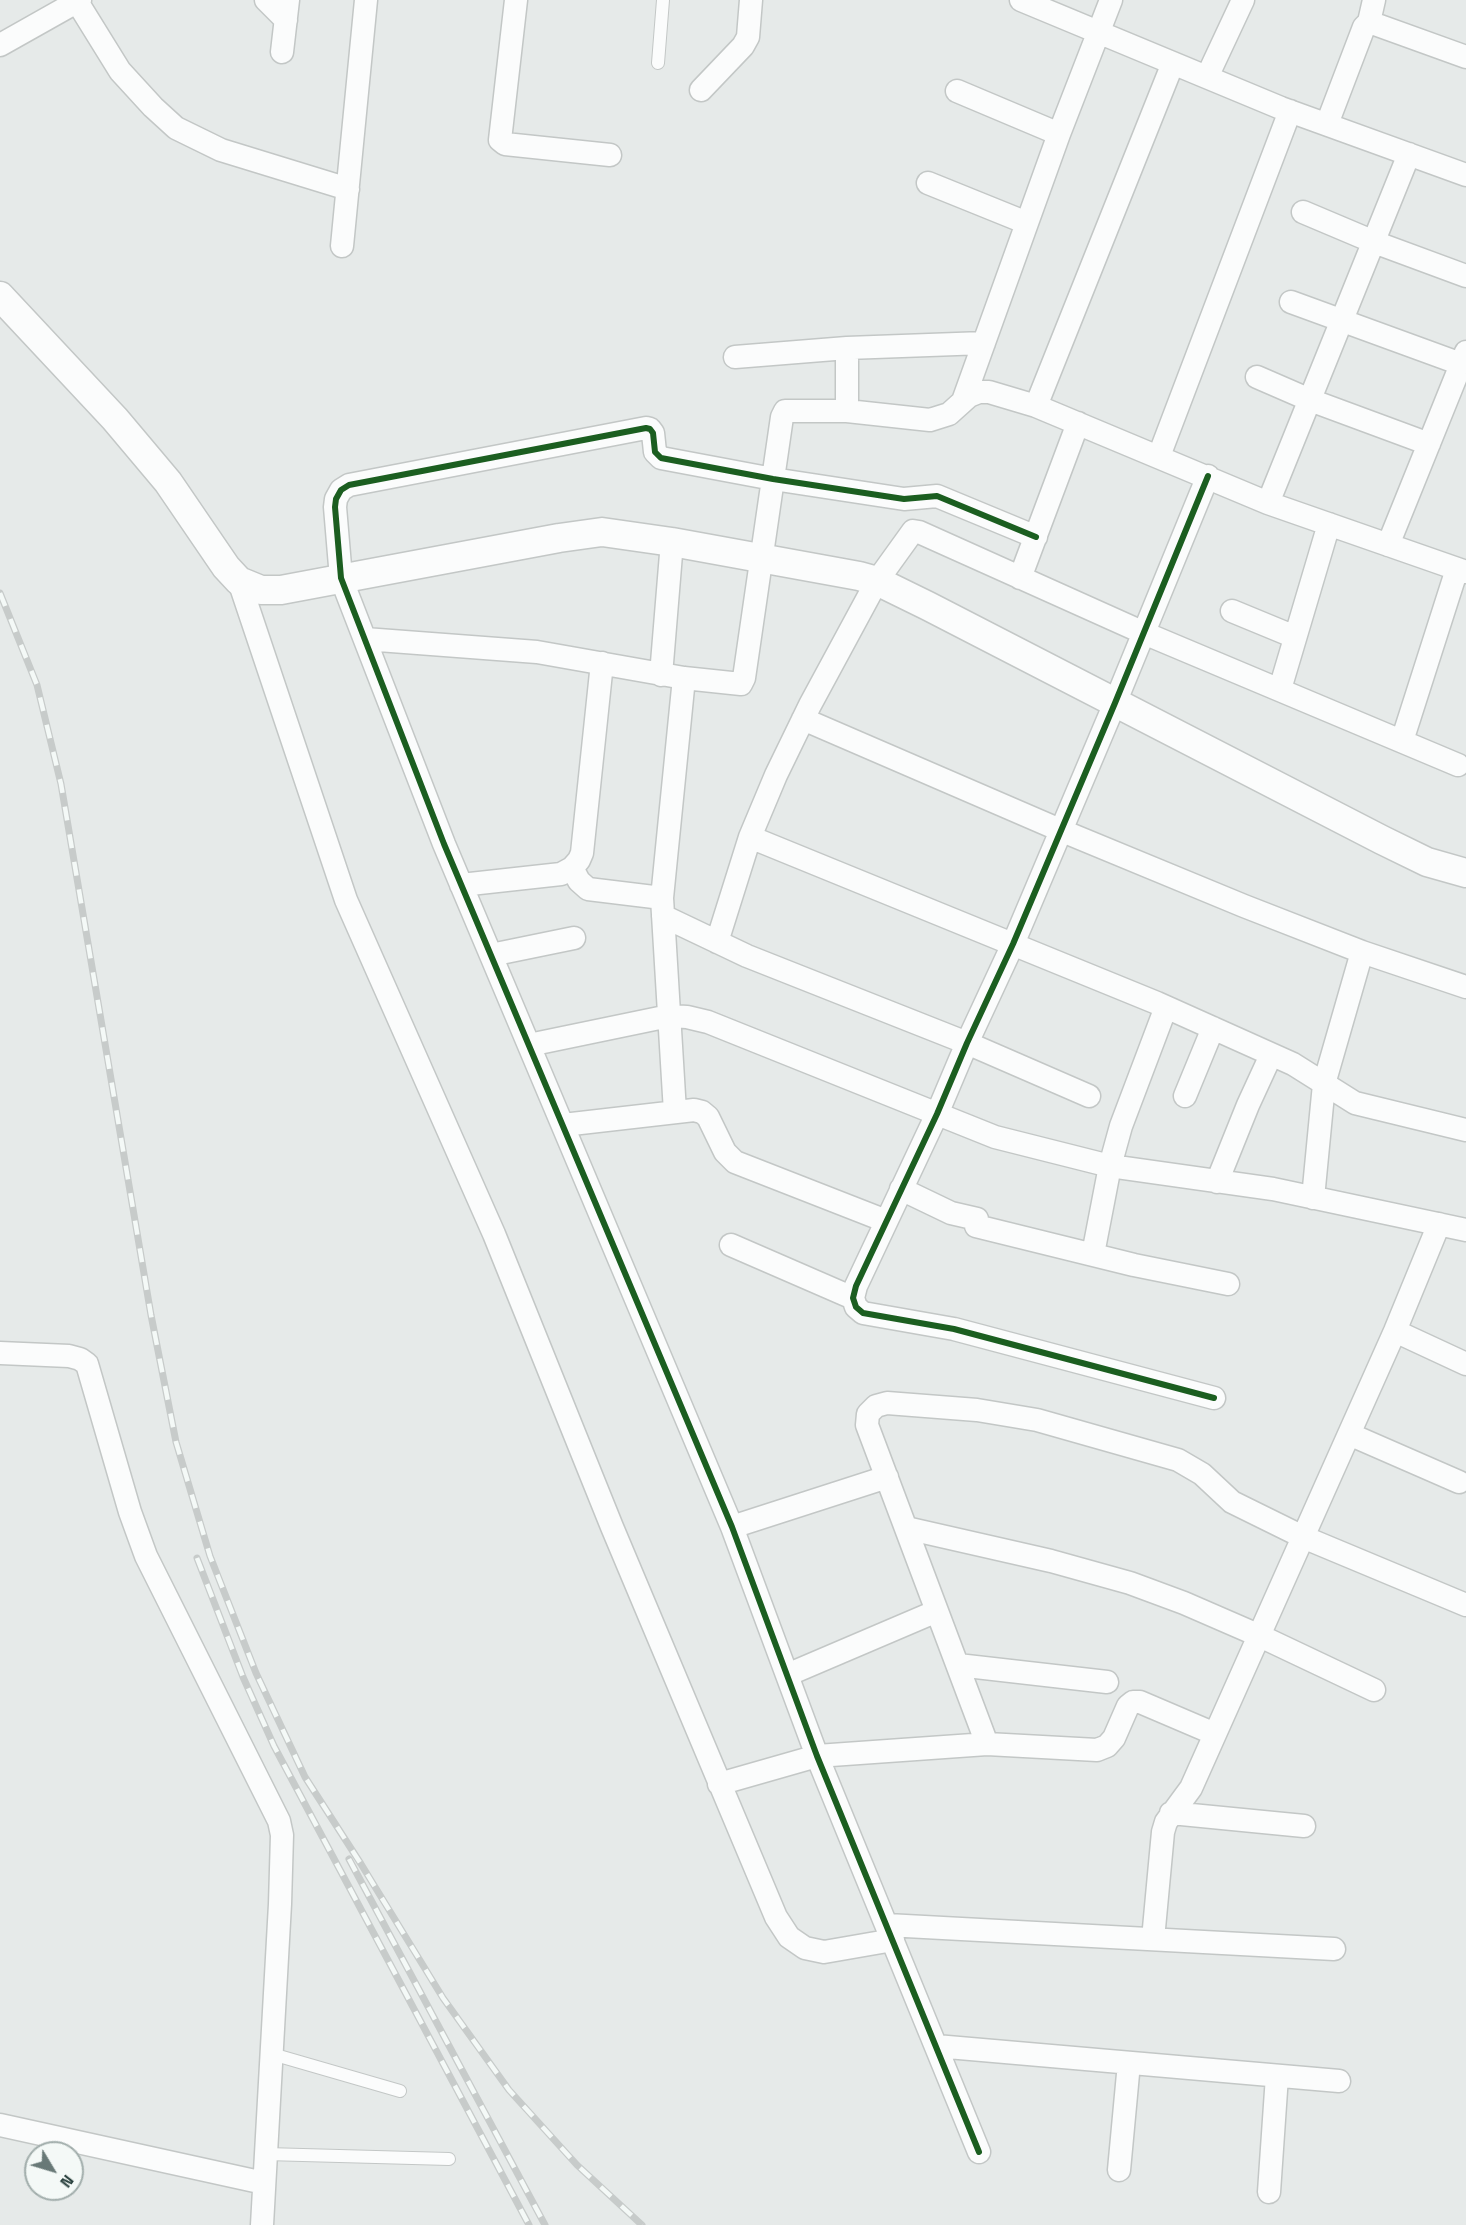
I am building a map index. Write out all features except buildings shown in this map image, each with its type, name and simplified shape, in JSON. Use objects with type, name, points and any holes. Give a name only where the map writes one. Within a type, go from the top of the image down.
[{"type":"street","points":[[266,0],[287,10],[282,52]]},
{"type":"street","points":[[342,246],[366,0]]},
{"type":"street","points":[[516,0],[500,137],[502,142],[610,155]]},
{"type":"street","points":[[701,90],[748,38],[751,0]]},
{"type":"street","points":[[1021,0],[1290,111],[1466,175]]},
{"type":"street","points":[[963,401],[1059,134],[1111,0]]},
{"type":"street","points":[[1207,77],[1243,0]]},
{"type":"street","points":[[0,45],[78,1],[120,71],[176,128],[221,150],[348,189]]},
{"type":"street","points":[[1327,124],[1372,11],[1466,57]]},
{"type":"street","points":[[1036,406],[1173,63]]},
{"type":"street","points":[[957,91],[1059,134]]},
{"type":"street","points":[[1159,456],[1290,111]]},
{"type":"street","points":[[1268,503],[1409,154]]},
{"type":"street","points":[[928,183],[1027,223]]},
{"type":"street","points":[[1303,212],[1374,242],[1466,276]]},
{"type":"street","points":[[0,296],[115,419],[168,482],[226,567],[239,581],[346,900],[494,1234],[719,1784],[776,1917],[789,1937],[805,1948],[824,1952],[890,1933],[1153,1939],[1334,1949]]},
{"type":"street","points":[[1291,302],[1463,368],[1388,544]]},
{"type":"street","points":[[735,357],[847,348],[984,343]]},
{"type":"street","points":[[847,348],[847,411]]},
{"type":"street","points":[[1257,378],[1429,444]]},
{"type":"street","points":[[364,639],[537,652],[661,675],[737,685],[743,682],[782,417],[785,411],[847,411],[930,420],[949,414],[969,396],[979,392],[1036,406],[1268,503],[1461,571],[1402,741]]},
{"type":"street","points":[[1020,578],[1078,423]]},
{"type":"street","points":[[979,2152],[817,1756],[732,1527],[461,885],[364,639],[341,578],[335,507],[341,490],[349,485],[646,428],[653,433],[655,452],[661,458],[773,479],[904,499],[937,496],[1036,537]]},
{"type":"street","points":[[1208,476],[1013,944],[967,1043],[938,1114],[855,1286],[853,1298],[856,1307],[863,1313],[954,1329],[1214,1398]]},
{"type":"street","points":[[1280,689],[1329,524]]},
{"type":"street","points":[[717,942],[750,837],[776,775],[803,719],[877,581],[913,531],[1144,633],[1458,765]]},
{"type":"street","points":[[239,581],[261,590],[281,590],[602,532],[672,542],[859,576],[877,581],[1382,840],[1427,862],[1466,873]]},
{"type":"street","points":[[661,675],[672,542]]},
{"type":"street","points":[[1232,612],[1295,637]]},
{"type":"street","points":[[461,885],[561,874],[572,868],[582,853],[602,663]]},
{"type":"street","points":[[675,1112],[663,907],[684,678]]},
{"type":"street","points":[[803,719],[1060,830],[1362,952],[1466,987]]},
{"type":"street","points":[[750,837],[1166,1007],[1293,1064],[1355,1103],[1466,1130]]},
{"type":"street","points":[[572,868],[579,881],[588,889],[663,907],[717,942],[747,956],[967,1043],[1089,1096]]},
{"type":"street","points":[[491,955],[574,938]]},
{"type":"street","points":[[1312,1198],[1324,1084],[1362,952]]},
{"type":"street","points":[[1093,1254],[1110,1166],[1131,1097],[1166,1007]]},
{"type":"street","points":[[529,1045],[669,1016],[708,1022],[995,1137],[1110,1166],[1273,1189],[1466,1230]]},
{"type":"street","points":[[1185,1096],[1213,1028]]},
{"type":"street","points":[[1217,1182],[1271,1055]]},
{"type":"street","points":[[563,1125],[694,1110],[702,1112],[708,1117],[725,1152],[735,1162],[886,1221]]},
{"type":"street","points":[[901,1189],[977,1223],[1093,1254],[1228,1284]]},
{"type":"street","points":[[1153,1939],[1163,1832],[1171,1813],[1191,1788],[1260,1636],[1395,1331],[1439,1224]]},
{"type":"street","points":[[731,1245],[853,1298]]},
{"type":"street","points":[[1395,1331],[1466,1364]]},
{"type":"street","points":[[0,1353],[69,1356],[87,1364],[130,1512],[146,1556],[274,1809],[282,1835],[262,2225]]},
{"type":"street","points":[[987,1744],[867,1425],[868,1414],[876,1406],[886,1403],[977,1410],[1037,1420],[1178,1460],[1202,1474],[1232,1502],[1303,1537],[1466,1605]]},
{"type":"street","points":[[1349,1434],[1459,1482]]},
{"type":"street","points":[[732,1527],[887,1477]]},
{"type":"street","points":[[906,1528],[1051,1561],[1130,1583],[1184,1603],[1260,1636],[1374,1690]]},
{"type":"street","points":[[787,1675],[937,1611]]},
{"type":"street","points":[[958,1665],[1107,1682]]},
{"type":"street","points":[[719,1784],[817,1756],[987,1744],[1098,1750],[1107,1746],[1113,1738],[1128,1706],[1133,1702],[1140,1702],[1215,1734]]},
{"type":"street","points":[[1171,1813],[1304,1826]]},
{"type":"street","points":[[936,2046],[1338,2081]]},
{"type":"street","points":[[1119,2170],[1129,2063]]},
{"type":"street","points":[[1269,2192],[1277,2076]]},
{"type":"street","points":[[0,2125],[264,2183]]},
{"type":"lane","points":[[658,63],[663,0]]},
{"type":"lane","points":[[272,2054],[400,2091]]},
{"type":"lane","points":[[266,2154],[449,2159]]},
{"type":"railway","points":[[0,593],[37,685],[61,784],[151,1315],[176,1442],[210,1556],[256,1673],[305,1777],[443,1998],[509,2090],[577,2165],[642,2225]]},
{"type":"railway","points":[[197,1558],[243,1677],[274,1746],[529,2225]]},
{"type":"railway","points":[[349,1859],[545,2225]]},
{"type":"cycle path","points":[[979,2152],[817,1756],[732,1527],[444,844],[341,578],[335,507],[341,490],[349,485],[646,428],[653,433],[655,452],[661,458],[773,479],[904,499],[937,496],[1036,537]]},
{"type":"cycle path","points":[[1208,476],[1013,944],[937,1114],[856,1286],[853,1298],[856,1307],[863,1313],[954,1329],[1214,1398]]}]
